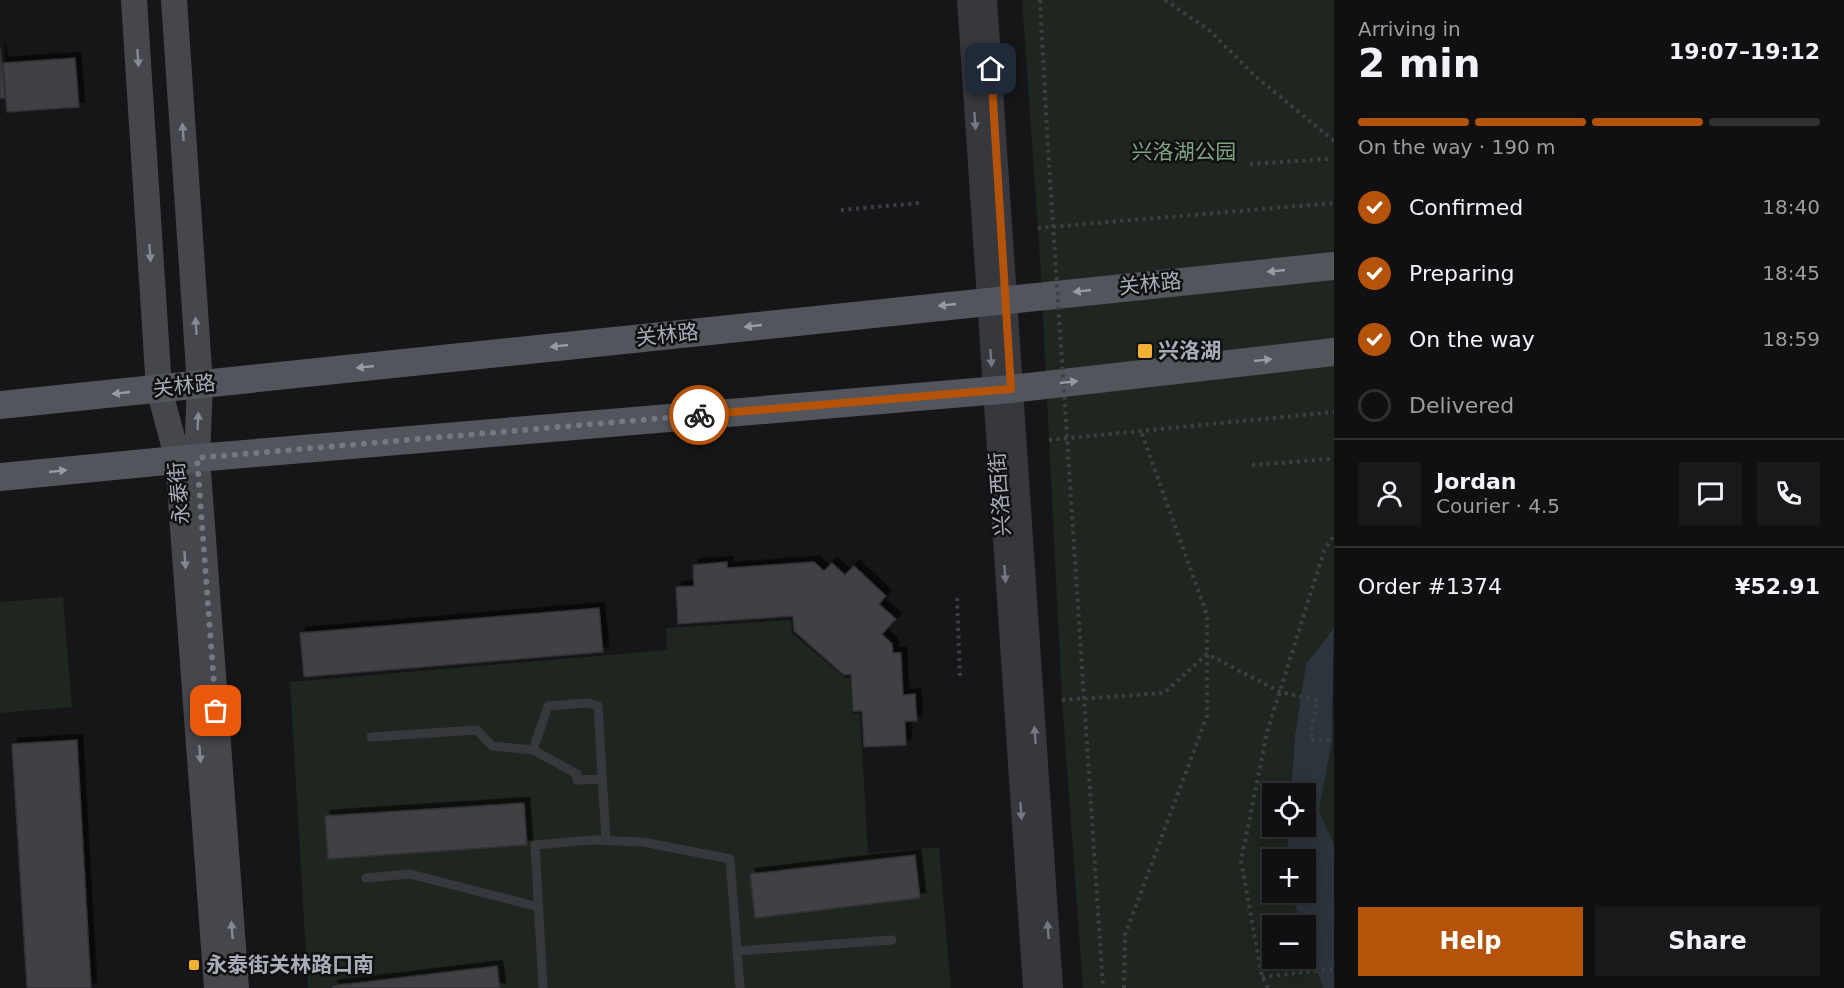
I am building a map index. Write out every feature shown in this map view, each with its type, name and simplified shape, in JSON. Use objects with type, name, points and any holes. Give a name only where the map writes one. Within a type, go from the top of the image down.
[{"type":"main road","name":"永泰街","points":[[134,0],[159,389],[187,459],[236,988]]},
{"type":"main road","name":"永泰街","points":[[174,0],[200,385],[187,459],[217,988]]},
{"type":"main road","name":"关林路","points":[[0,405],[1334,266]]},
{"type":"main road","points":[[0,477],[1002,390],[1334,352]]},
{"type":"street","name":"兴洛西街","points":[[968,0],[996,300],[1034,988]]},
{"type":"street","name":"兴洛西街","points":[[986,0],[996,300]]},
{"type":"street","name":"兴洛西街","points":[[1002,390],[1052,988]]},
{"type":"lane","points":[[533,750],[548,706],[588,703],[598,706],[606,841]]},
{"type":"lane","points":[[371,737],[477,730],[492,746],[533,750],[577,774],[577,780],[602,779]]},
{"type":"lane","points":[[543,988],[534,845],[591,840],[643,843],[730,859],[740,988]]},
{"type":"lane","points":[[366,878],[410,874],[538,908]]},
{"type":"lane","points":[[737,951],[892,940]]},
{"type":"path","points":[[1040,0],[1103,988]]},
{"type":"path","points":[[1165,0],[1209,30],[1255,76],[1334,141]]},
{"type":"path","points":[[1250,165],[1328,159]]},
{"type":"path","points":[[1038,228],[1334,202]]},
{"type":"path","points":[[841,210],[919,203]]},
{"type":"path","points":[[1049,440],[1334,412]]},
{"type":"path","points":[[1124,988],[1125,935],[1207,716],[1207,615],[1141,431]]},
{"type":"path","points":[[1252,465],[1330,459]]},
{"type":"path","points":[[1268,988],[1262,977],[1240,861],[1267,732],[1324,551],[1334,535]]},
{"type":"path","points":[[957,598],[960,676]]},
{"type":"path","points":[[1207,654],[1280,692],[1317,700],[1310,740],[1332,741]]},
{"type":"path","points":[[1062,700],[1164,693],[1207,654]]},
{"type":"path","points":[[1262,977],[1334,969]]},
{"type":"green space","name":"兴洛湖公园","points":[[1022,0],[1334,0],[1334,628],[1306,664],[1295,735],[1292,783],[1262,783],[1262,837],[1288,837],[1287,849],[1262,849],[1262,903],[1294,903],[1298,915],[1262,915],[1262,969],[1316,967],[1323,988],[1083,988],[1062,700],[1040,258]]},
{"type":"green space","points":[[63,597],[72,707],[0,713],[0,602]]},
{"type":"green space","points":[[791,620],[792,633],[845,678],[850,678],[852,714],[860,714],[868,853],[939,847],[951,988],[308,988],[290,682],[667,650],[666,628]]},
{"type":"green space","points":[[1334,701],[1334,844],[1319,811],[1332,741]]},
{"type":"shaded area","points":[[1334,628],[1332,741],[1319,811],[1334,844],[1334,988],[1323,988],[1316,967],[1316,915],[1298,915],[1294,903],[1316,903],[1316,849],[1287,849],[1288,837],[1316,837],[1316,783],[1292,783],[1295,735],[1306,664]]},
{"type":"building","points":[[0,48],[5,98],[0,98]]},
{"type":"building","points":[[75,58],[79,107],[7,112],[3,63]]},
{"type":"building","points":[[727,562],[727,568],[814,562],[824,571],[832,563],[845,575],[854,566],[886,596],[879,604],[896,619],[882,634],[892,644],[893,653],[901,653],[903,695],[915,694],[917,721],[905,721],[906,745],[864,747],[862,711],[853,711],[851,674],[844,675],[794,631],[793,616],[678,624],[676,587],[694,586],[693,565]]},
{"type":"building","points":[[599,608],[603,652],[304,677],[300,633]]},
{"type":"building","points":[[77,740],[91,988],[27,988],[12,744]]},
{"type":"building","points":[[524,803],[527,845],[328,859],[325,816]]},
{"type":"building","points":[[915,855],[920,898],[755,918],[750,874]]},
{"type":"building","points":[[497,966],[500,988],[333,988],[333,986]]},
{"type":"way so far","points":[[216,711],[197,458],[699,415]]},
{"type":"place","name":"兴洛湖","points":[[1145,351]]},
{"type":"place","name":"永泰街关林路口南","points":[[194,965]]},
{"type":"route","points":[[699,415],[1011,389],[991,69]]}]
